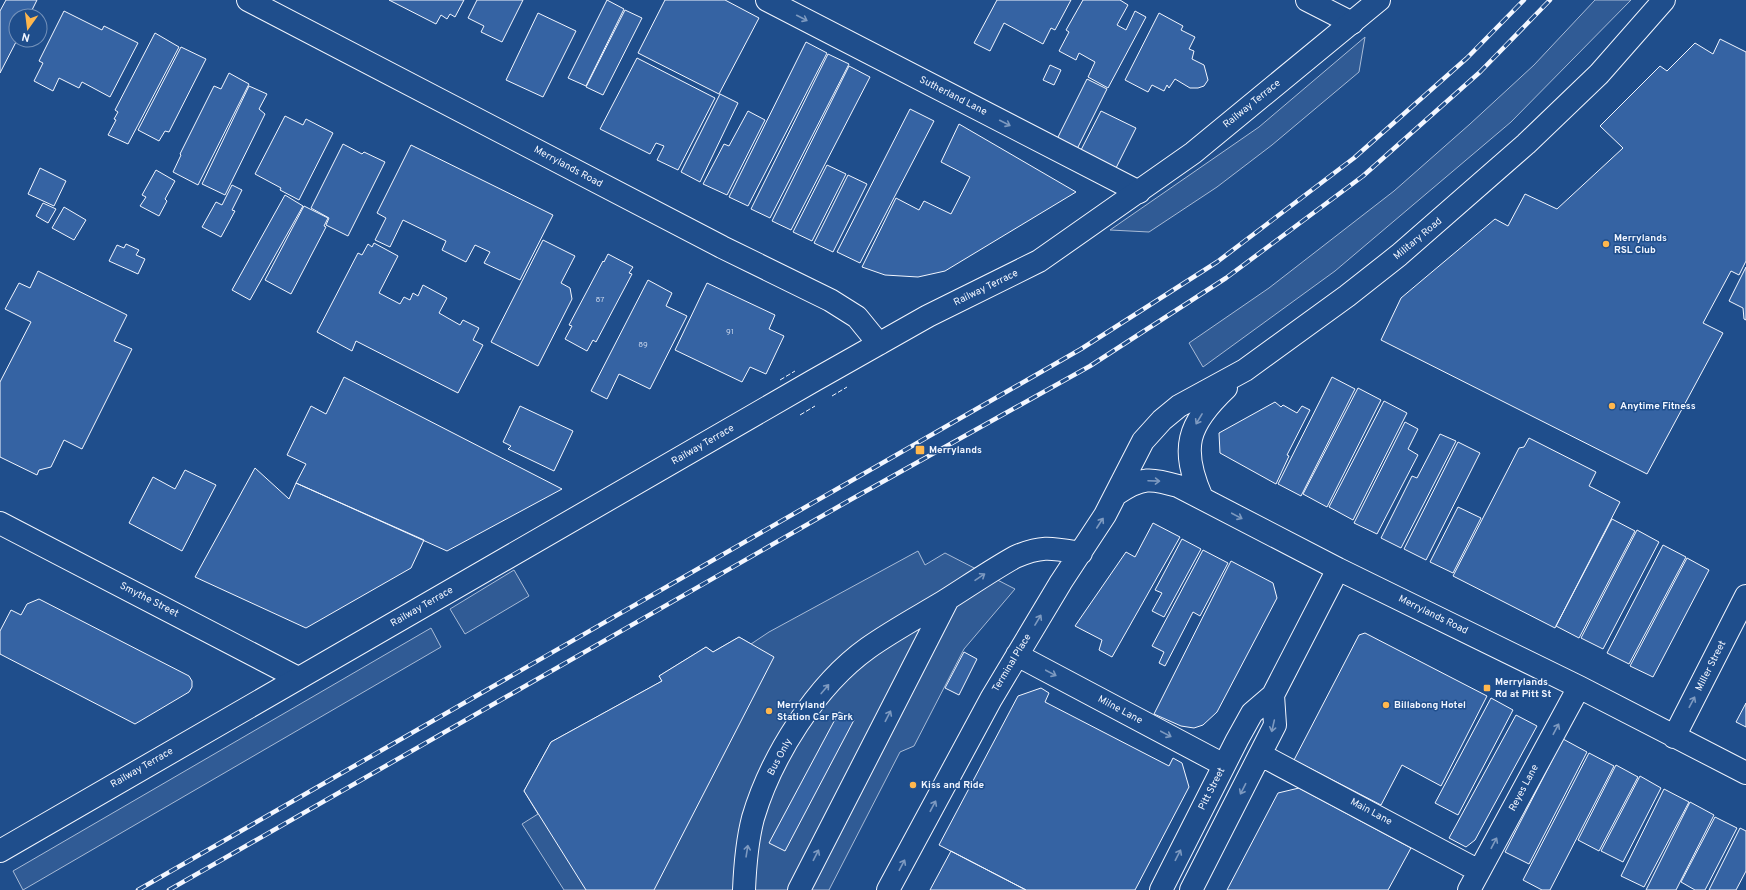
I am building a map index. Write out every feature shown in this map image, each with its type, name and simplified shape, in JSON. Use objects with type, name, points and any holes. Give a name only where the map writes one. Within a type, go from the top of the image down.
[{"type":"street","name":"Merrylands Road","points":[[248,0],[722,248],[830,300],[857,317],[879,344]]},
{"type":"street","name":"Sutherland Lane","points":[[767,0],[1139,192]]},
{"type":"street","points":[[1307,0],[1352,23]]},
{"type":"street","name":"Railway Terrace","points":[[0,851],[928,316],[1039,261],[1193,153],[1379,0]]},
{"type":"street","name":"Military Road","points":[[1143,441],[1162,420],[1179,406],[1245,370],[1347,296],[1399,255],[1526,144],[1599,74],[1664,0]]},
{"type":"street","points":[[1202,498],[1192,472],[1189,446],[1191,434],[1210,403],[1245,370]]},
{"type":"street","name":"Terminal Place","points":[[888,890],[991,699],[1118,493],[1143,441]]},
{"type":"street","name":"Merrylands Road","points":[[1118,493],[1134,483],[1156,480],[1178,486],[1338,569],[1578,687],[1746,773]]},
{"type":"street","name":"Smythe Street","points":[[0,524],[298,678]]},
{"type":"street","name":"Bus Only","points":[[744,890],[746,855],[753,819],[769,777],[788,740],[812,705],[836,675],[868,648],[948,599],[993,568],[1031,550],[1047,547],[1081,553]]},
{"type":"street","name":"Pitt Street","points":[[1161,890],[1252,713],[1273,695],[1338,569]]},
{"type":"street","name":"Miller Street","points":[[1674,737],[1746,596]]},
{"type":"street","name":"Bus Only","points":[[799,890],[948,599]]},
{"type":"street","name":"Milne Lane","points":[[1017,655],[1224,765]]},
{"type":"street","name":"Reyes Lane","points":[[1469,890],[1578,687]]},
{"type":"street","points":[[1191,890],[1275,725],[1273,695]]},
{"type":"street","name":"Main Lane","points":[[1261,754],[1479,871]]},
{"type":"shaded area","points":[[1595,0],[1631,0],[1511,122],[1335,271],[1203,367],[1189,343],[1269,288],[1394,191],[1534,65]]},
{"type":"shaded area","points":[[1365,37],[1359,72],[1272,145],[1217,187],[1149,232],[1110,230],[1259,127]]},
{"type":"shaded area","name":"Merryland Station Car Park","points":[[918,551],[925,565],[945,553],[1015,589],[964,649],[914,746],[900,752],[829,890],[564,890],[522,824],[538,814],[524,791],[551,742],[662,681],[659,676],[706,647],[713,652],[739,637],[751,644],[769,632]]},
{"type":"shaded area","points":[[514,570],[529,596],[465,634],[450,609]]},
{"type":"shaded area","points":[[431,628],[441,647],[23,890],[13,871]]},
{"type":"building","points":[[6,0],[37,0],[33,8],[8,8],[8,48],[13,48],[0,73],[0,11]]},
{"type":"building","points":[[389,0],[464,0],[455,17],[450,14],[447,19],[441,15],[436,24]]},
{"type":"building","points":[[477,0],[523,0],[502,42],[481,32],[484,26],[468,18]]},
{"type":"building","points":[[607,0],[624,9],[586,86],[568,78]]},
{"type":"building","points":[[665,0],[725,0],[759,18],[719,94],[638,53]]},
{"type":"building","points":[[997,0],[1071,0],[1055,30],[1051,28],[1043,44],[1004,23],[990,51],[974,43]]},
{"type":"building","points":[[1083,0],[1120,0],[1128,5],[1117,25],[1126,30],[1135,11],[1146,17],[1108,88],[1088,77],[1095,62],[1079,53],[1076,60],[1059,51],[1069,32],[1066,30]]},
{"type":"building","points":[[625,10],[642,18],[603,95],[586,87]]},
{"type":"building","points":[[64,11],[102,30],[104,26],[138,43],[110,97],[82,82],[79,88],[59,78],[53,91],[34,81],[43,63],[39,61],[46,48],[48,48],[48,43]]},
{"type":"building","points":[[538,13],[576,31],[543,97],[506,80]]},
{"type":"building","points":[[1159,13],[1183,26],[1181,30],[1195,37],[1189,49],[1194,51],[1192,59],[1204,65],[1208,80],[1204,86],[1190,88],[1175,79],[1169,88],[1167,85],[1164,91],[1152,85],[1148,92],[1125,80]]},
{"type":"building","points":[[155,33],[179,47],[128,144],[108,135],[116,120],[114,119],[118,112],[115,110]]},
{"type":"building","name":"Merrylands RSL Club","points":[[1720,39],[1746,52],[1746,261],[1739,275],[1731,271],[1703,323],[1723,333],[1647,474],[1381,340],[1401,298],[1495,219],[1508,226],[1525,194],[1557,209],[1623,148],[1600,126],[1660,66],[1667,71],[1695,43],[1713,54]]},
{"type":"building","points":[[806,42],[827,53],[748,206],[729,197]]},
{"type":"building","points":[[181,47],[206,59],[169,132],[165,131],[159,141],[138,130]]},
{"type":"building","points":[[828,54],[849,64],[770,218],[751,209]]},
{"type":"building","points":[[637,58],[715,98],[678,170],[657,160],[664,146],[656,143],[650,154],[600,129]]},
{"type":"building","points":[[1050,65],[1061,70],[1054,85],[1043,80]]},
{"type":"building","points":[[849,66],[870,77],[791,230],[772,221]]},
{"type":"building","points":[[229,73],[249,84],[198,185],[173,172],[181,155],[180,154],[214,86],[221,89]]},
{"type":"building","points":[[1087,79],[1107,89],[1077,149],[1057,139]]},
{"type":"building","points":[[249,86],[267,94],[259,109],[265,114],[225,195],[202,184]]},
{"type":"building","points":[[720,94],[738,103],[700,182],[681,172]]},
{"type":"building","points":[[910,109],[934,121],[860,263],[837,252]]},
{"type":"building","points":[[748,111],[765,120],[727,195],[703,184],[724,144],[729,146]]},
{"type":"building","points":[[1101,111],[1136,128],[1116,168],[1081,150]]},
{"type":"building","points":[[285,116],[303,125],[306,119],[333,133],[299,200],[255,174]]},
{"type":"building","points":[[959,124],[1076,192],[945,271],[918,277],[885,275],[862,267],[896,198],[919,210],[924,201],[951,214],[970,177],[941,162]]},
{"type":"building","points":[[343,144],[362,154],[364,152],[385,162],[348,236],[326,225],[329,218],[311,208]]},
{"type":"building","points":[[411,145],[553,215],[520,280],[484,263],[490,252],[475,245],[466,262],[442,250],[446,241],[403,220],[390,247],[375,240],[386,218],[377,213]]},
{"type":"building","points":[[827,165],[846,174],[812,241],[793,232]]},
{"type":"building","points":[[40,168],[66,181],[54,206],[28,194]]},
{"type":"building","points":[[156,170],[175,181],[165,199],[167,201],[159,216],[140,206],[146,197],[142,195]]},
{"type":"building","points":[[848,175],[867,184],[833,252],[814,243]]},
{"type":"building","points":[[232,185],[242,190],[232,210],[235,211],[221,237],[202,227],[216,202],[222,205]]},
{"type":"building","points":[[285,195],[303,206],[250,300],[232,290]]},
{"type":"building","points":[[43,203],[56,209],[48,223],[36,216]]},
{"type":"building","points":[[304,206],[328,218],[324,226],[326,227],[291,294],[265,280]]},
{"type":"building","points":[[64,207],[86,220],[74,240],[52,228]]},
{"type":"building","points":[[543,240],[575,256],[561,283],[570,288],[572,299],[538,366],[491,342]]},
{"type":"building","points":[[374,243],[398,256],[379,293],[400,304],[404,297],[410,300],[413,293],[418,296],[423,285],[447,298],[439,313],[460,325],[463,320],[479,328],[473,340],[483,345],[458,393],[356,341],[352,351],[317,332],[358,253],[362,255],[368,244],[372,247]]},
{"type":"building","points":[[126,244],[139,250],[136,255],[145,259],[138,274],[109,261],[117,245],[124,248]]},
{"type":"building","points":[[608,254],[633,267],[629,273],[632,274],[596,342],[593,340],[587,351],[565,339],[572,326],[569,325]]},
{"type":"building","points":[[1746,267],[1746,320],[1744,319],[1743,308],[1729,301]]},
{"type":"building","points":[[38,271],[127,315],[114,341],[132,349],[82,449],[64,440],[51,467],[39,470],[37,475],[0,457],[0,382],[31,322],[5,309],[19,283],[30,288]]},
{"type":"building","points":[[648,280],[672,293],[666,306],[687,316],[650,389],[619,374],[607,399],[591,391]]},
{"type":"building","points":[[707,283],[775,315],[769,329],[784,336],[766,374],[750,367],[742,382],[675,350]]},
{"type":"building","points":[[344,377],[562,489],[447,551],[296,483],[306,464],[287,455],[311,406],[326,414]]},
{"type":"building","points":[[1332,377],[1355,389],[1301,496],[1278,484]]},
{"type":"building","points":[[1358,388],[1381,400],[1327,507],[1303,494]]},
{"type":"building","points":[[1384,401],[1407,413],[1353,520],[1329,507]]},
{"type":"building","points":[[1275,402],[1281,407],[1283,405],[1297,413],[1302,406],[1310,410],[1287,455],[1289,456],[1276,484],[1220,453],[1219,433]]},
{"type":"building","points":[[520,406],[573,431],[554,471],[508,449],[511,446],[503,442]]},
{"type":"building","points":[[1405,422],[1418,429],[1408,449],[1418,455],[1377,534],[1354,523]]},
{"type":"building","points":[[1440,434],[1456,441],[1401,548],[1381,538],[1412,476],[1417,478]]},
{"type":"building","points":[[1529,438],[1596,472],[1589,486],[1620,502],[1555,628],[1453,576],[1519,448],[1524,447]]},
{"type":"building","points":[[1458,442],[1480,453],[1426,560],[1404,549]]},
{"type":"building","points":[[255,468],[289,499],[296,483],[424,540],[411,568],[306,628],[195,577]]},
{"type":"building","points":[[185,470],[216,485],[182,551],[129,523],[153,477],[175,489]]},
{"type":"building","points":[[1458,507],[1481,518],[1453,573],[1430,562]]},
{"type":"building","points":[[1612,519],[1635,531],[1579,638],[1556,626]]},
{"type":"building","points":[[1153,523],[1180,537],[1112,657],[1099,650],[1102,640],[1075,626],[1126,552],[1135,557]]},
{"type":"building","points":[[1637,530],[1659,542],[1603,649],[1581,638]]},
{"type":"building","points":[[1182,539],[1201,549],[1164,617],[1152,611],[1162,593],[1155,590]]},
{"type":"building","points":[[1663,545],[1686,557],[1629,664],[1607,653]]},
{"type":"building","points":[[1203,550],[1228,563],[1200,616],[1193,612],[1165,666],[1159,663],[1164,652],[1152,646]]},
{"type":"building","points":[[1687,558],[1709,570],[1653,677],[1630,666]]},
{"type":"building","points":[[1231,561],[1273,583],[1277,598],[1217,712],[1203,725],[1194,728],[1181,726],[1154,714]]},
{"type":"building","points":[[39,599],[189,676],[192,681],[192,687],[189,692],[135,724],[0,654],[0,631],[11,610],[21,615],[27,604]]},
{"type":"building","points":[[1365,633],[1487,696],[1441,786],[1402,765],[1381,805],[1294,760],[1359,635]]},
{"type":"building","points":[[739,637],[774,657],[654,890],[586,890],[524,791],[551,742],[662,681],[659,676],[706,647],[713,652]]},
{"type":"building","points":[[964,652],[977,659],[959,695],[945,688]]},
{"type":"building","points":[[1041,688],[1049,693],[1045,702],[1169,766],[1173,758],[1182,763],[1189,787],[1135,890],[1026,890],[939,845],[1018,696]]},
{"type":"building","points":[[1491,698],[1513,710],[1458,815],[1435,803]]},
{"type":"building","points":[[1746,703],[1746,727],[1736,722]]},
{"type":"building","points":[[839,712],[854,720],[785,851],[769,843]]},
{"type":"building","points":[[1516,715],[1537,726],[1475,840],[1466,847],[1449,838]]},
{"type":"building","points":[[1563,739],[1587,752],[1529,864],[1505,852]]},
{"type":"building","points":[[1589,753],[1614,766],[1550,890],[1542,890],[1523,880]]},
{"type":"building","points":[[1616,765],[1638,777],[1599,851],[1578,840]]},
{"type":"building","points":[[1640,776],[1661,788],[1623,862],[1601,851]]},
{"type":"building","points":[[1299,788],[1411,848],[1388,890],[1227,890],[1278,793]]},
{"type":"building","points":[[1664,789],[1689,802],[1644,887],[1621,876]]},
{"type":"building","points":[[1690,802],[1714,815],[1676,890],[1646,890]]},
{"type":"building","points":[[1715,817],[1737,828],[1705,890],[1695,890],[1681,882]]},
{"type":"building","points":[[1740,828],[1746,831],[1746,871],[1736,890],[1709,890]]},
{"type":"building","points":[[951,851],[1026,890],[930,890]]},
{"type":"railway","points":[[138,890],[1081,349],[1217,262],[1354,158],[1467,58],[1524,0]]},
{"type":"railway","points":[[169,890],[850,500],[1090,366],[1226,278],[1363,176],[1480,72],[1550,0]]},
{"type":"fence","points":[[780,380],[795,371]]},
{"type":"fence","points":[[832,396],[847,387]]},
{"type":"fence","points":[[800,415],[815,406]]},
{"type":"place","name":"Merrylands RSL Club","points":[[1606,244]]},
{"type":"place","name":"Anytime Fitness","points":[[1612,406]]},
{"type":"place","name":"Merrylands","points":[[920,450]]},
{"type":"place","name":"Merrylands Rd at Pitt St","points":[[1487,688]]},
{"type":"place","name":"Billabong Hotel","points":[[1386,705]]},
{"type":"place","name":"Merryland Station Car Park","points":[[769,711]]},
{"type":"place","name":"Kiss and Ride","points":[[913,785]]}]
